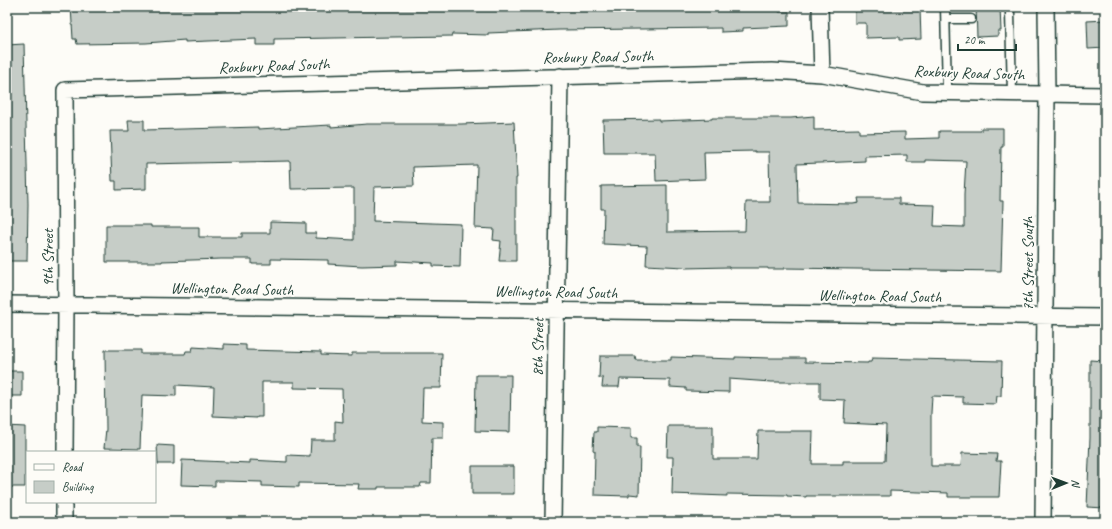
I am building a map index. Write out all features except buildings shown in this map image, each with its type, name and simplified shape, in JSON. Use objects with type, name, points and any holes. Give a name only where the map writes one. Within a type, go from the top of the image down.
[{"type":"street","points":[[820,7],[822,74]]},
{"type":"street","name":"7th Street South","points":[[1043,522],[1048,94],[1046,7]]},
{"type":"street","name":"Roxbury Road South","points":[[90,89],[772,71],[822,74],[924,92],[1105,95]]},
{"type":"street","name":"8th Street","points":[[553,522],[560,76]]},
{"type":"street","name":"9th Street","points":[[65,451],[65,90],[90,89]]},
{"type":"street","name":"Wellington Road South","points":[[7,304],[1105,317]]},
{"type":"street","points":[[64,503],[64,522]]},
{"type":"lane","points":[[945,7],[947,92]]},
{"type":"lane","points":[[1010,13],[1012,94]]},
{"type":"lane","points":[[946,19],[971,19]]}]
